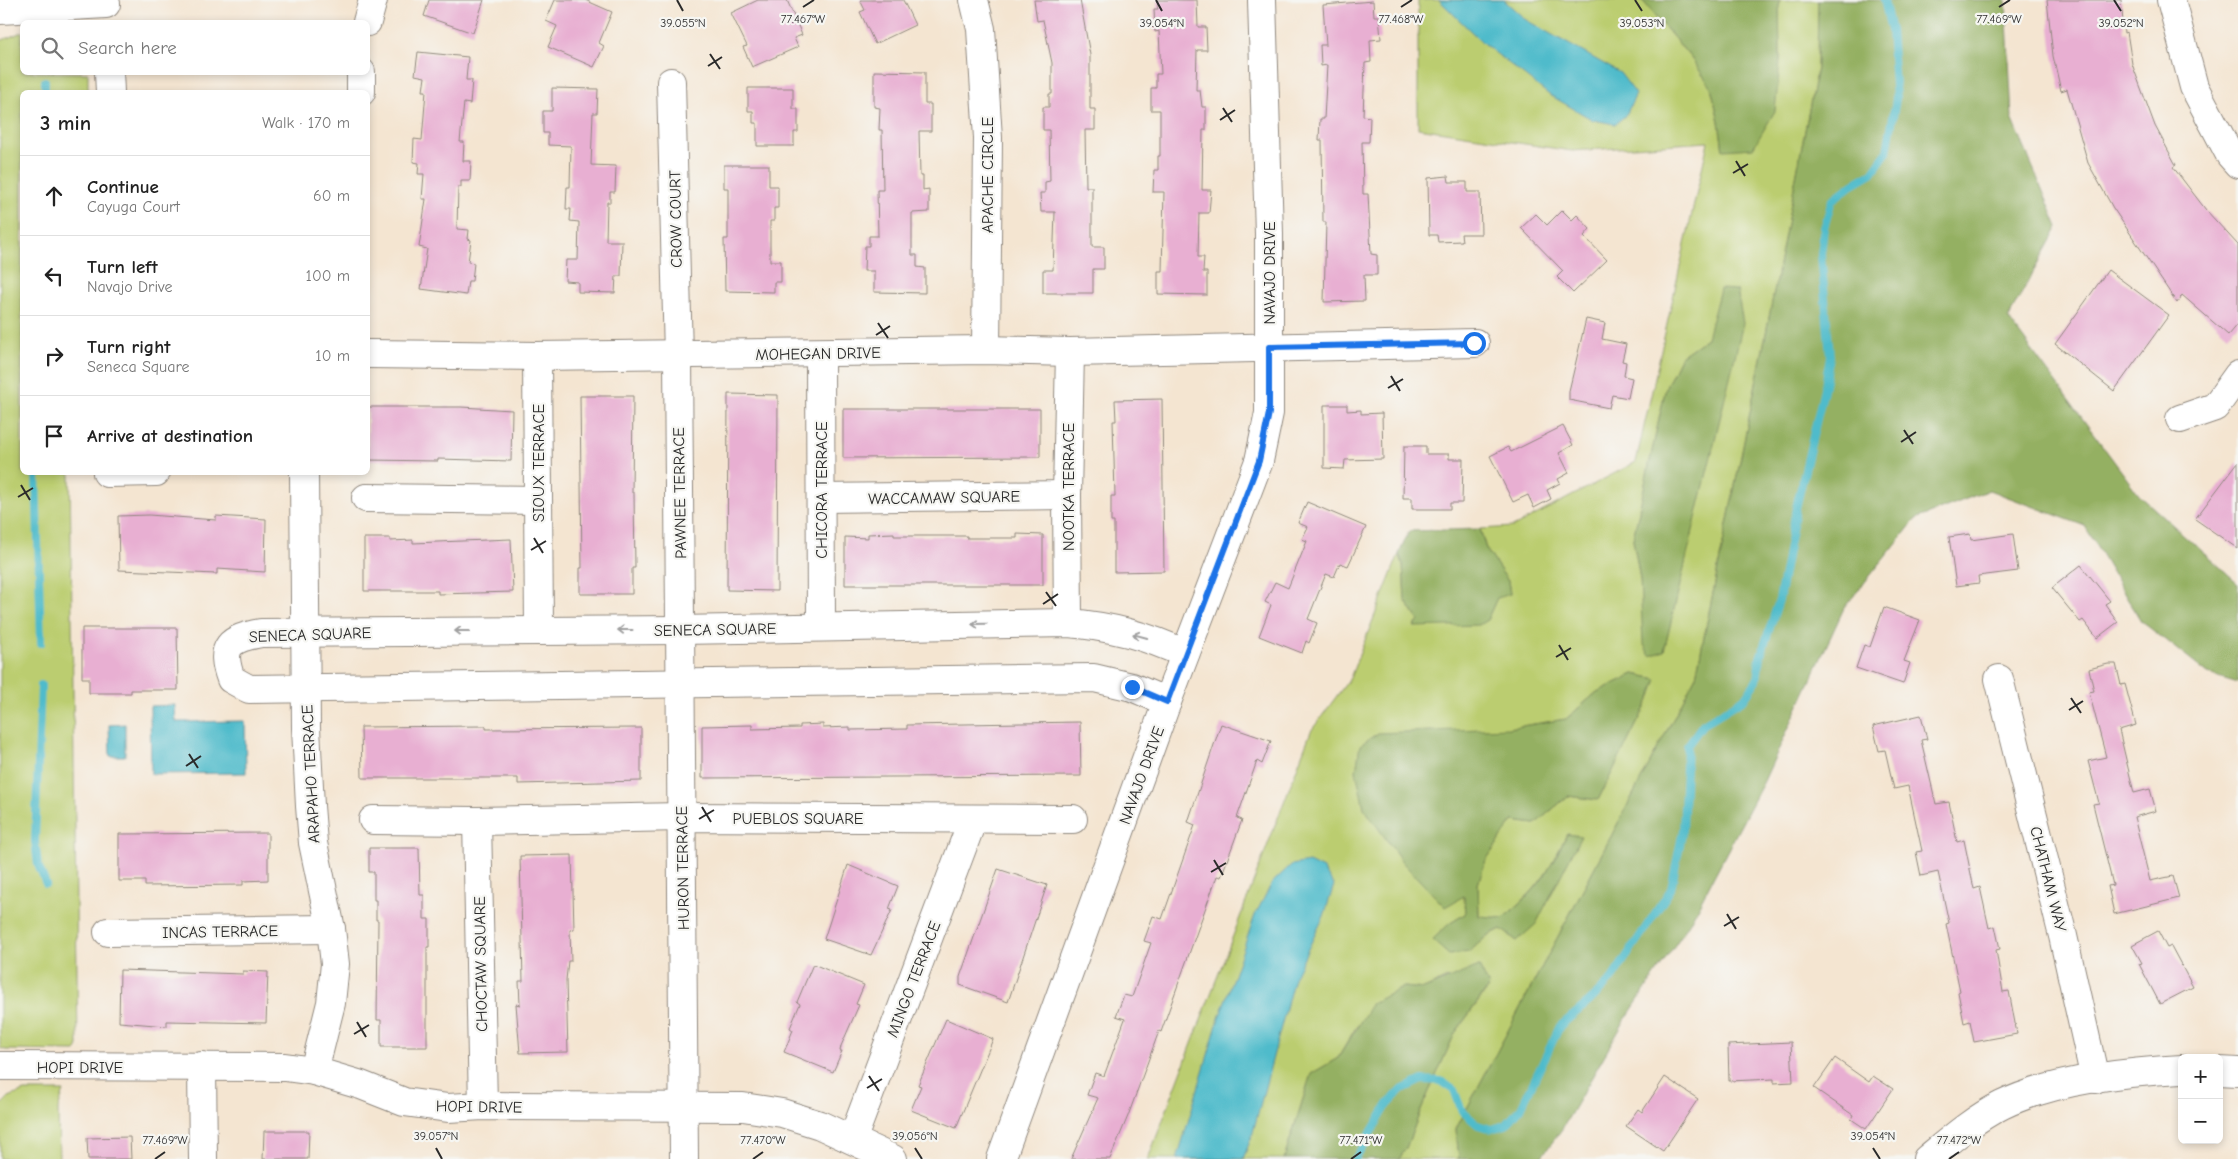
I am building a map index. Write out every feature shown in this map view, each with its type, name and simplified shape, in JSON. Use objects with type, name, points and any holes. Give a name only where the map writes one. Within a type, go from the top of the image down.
[{"type":"street","points":[[368,20],[373,0]]},
{"type":"street","name":"APACHE CIRCLE","points":[[974,0],[981,29],[988,138],[986,350]]},
{"type":"street","name":"NAVAJO DRIVE","points":[[1001,1159],[1167,702],[1259,461],[1269,413],[1269,234],[1262,0]]},
{"type":"street","points":[[2171,0],[2194,87],[2230,155],[2238,164]]},
{"type":"street","points":[[0,10],[106,9]]},
{"type":"street","points":[[110,75],[110,90]]},
{"type":"street","points":[[361,75],[361,90]]},
{"type":"street","name":"CROW COURT","points":[[672,82],[678,355]]},
{"type":"street","name":"MOHEGAN DRIVE","points":[[370,354],[537,356],[820,354],[986,350],[1070,352],[1474,343]]},
{"type":"street","name":"NOOTKA TERRACE","points":[[1068,623],[1067,496],[1070,352]]},
{"type":"street","name":"CHICORA TERRACE","points":[[820,354],[821,626]]},
{"type":"street","name":"PAWNEE TERRACE","points":[[678,355],[680,630]]},
{"type":"street","name":"SIOUX TERRACE","points":[[537,356],[539,631]]},
{"type":"street","points":[[2180,419],[2215,407],[2238,375]]},
{"type":"street","name":"ARAPAHO TERRACE","points":[[304,475],[307,747],[313,843],[331,929],[335,964],[330,1003],[314,1071]]},
{"type":"street","name":"WACCAMAW SQUARE","points":[[822,498],[1067,496]]},
{"type":"street","points":[[366,498],[538,500]]},
{"type":"street","name":"SENECA SQUARE","points":[[1167,702],[1132,687],[1094,678],[681,685],[249,689],[231,679],[225,662],[228,648],[240,637],[261,633],[680,630],[1068,623],[1102,625],[1160,642],[1185,654]]},
{"type":"street","name":"HURON TERRACE","points":[[680,630],[684,1159]]},
{"type":"street","name":"CHATHAM WAY","points":[[1999,679],[2063,936],[2095,1079]]},
{"type":"street","name":"PUEBLOS SQUARE","points":[[372,820],[477,821],[682,817],[1073,819]]},
{"type":"street","name":"MINGO TERRACE","points":[[853,1138],[973,819]]},
{"type":"street","name":"CHOCTAW SQUARE","points":[[477,821],[483,1106]]},
{"type":"street","name":"INCAS TERRACE","points":[[108,932],[331,929]]},
{"type":"street","name":"HOPI DRIVE","points":[[0,1066],[285,1066],[314,1071],[361,1085],[404,1102],[448,1108],[483,1106],[743,1107],[782,1112],[820,1125],[853,1138],[893,1159]]},
{"type":"street","points":[[202,1066],[203,1159]]},
{"type":"street","points":[[1927,1159],[1961,1132],[2001,1106],[2049,1086],[2144,1071],[2178,1069]]},
{"type":"street","points":[[2223,1071],[2238,1072]]},
{"type":"green space","points":[[1418,0],[1642,0],[1691,58],[1711,87],[1723,150],[1780,60],[1779,0],[1818,0],[1817,68],[1763,349],[1696,676],[1456,1129],[1459,1159],[1399,1159],[1406,1148],[1455,1033],[1489,987],[1447,978],[1424,989],[1404,987],[1356,1027],[1338,1058],[1311,1074],[1284,1159],[1148,1159],[1311,731],[1350,678],[1399,554],[1403,564],[1405,600],[1419,621],[1414,626],[1487,620],[1497,597],[1510,594],[1508,581],[1486,549],[1480,529],[1513,527],[1636,462],[1708,142],[1572,151],[1418,128]],"holes":[[[1737,290],[1742,323],[1664,650],[1650,656],[1633,539],[1666,387],[1681,356],[1707,338]],[[1634,674],[1656,679],[1651,696],[1598,800],[1568,796],[1535,824],[1513,821],[1486,860],[1478,884],[1479,916],[1503,918],[1534,889],[1548,871],[1567,834],[1517,941],[1501,929],[1487,936],[1469,952],[1433,940],[1449,924],[1465,914],[1464,895],[1452,901],[1509,728],[1566,719],[1597,692]]]},
{"type":"green space","points":[[1642,0],[1779,0],[1780,60],[1775,111],[1753,148],[1723,150],[1711,87],[1691,58]]},
{"type":"green space","points":[[1818,0],[2006,0],[2012,118],[2058,227],[2008,318],[2139,495],[2238,583],[2238,683],[2208,674],[2141,621],[2085,526],[1989,490],[1916,519],[1844,608],[1764,781],[1689,924],[1625,1020],[1562,1129],[1540,1159],[1459,1159],[1456,1129],[1696,676],[1763,349],[1817,68]]},
{"type":"green space","points":[[20,33],[20,75],[88,75],[88,90],[20,90],[20,475],[70,475],[78,1045],[76,1051],[5,1050],[0,1048],[0,41]]},
{"type":"green space","points":[[1720,289],[1737,290],[1743,323],[1664,651],[1650,656],[1643,643],[1640,579],[1633,539],[1666,387],[1681,356],[1707,338]]},
{"type":"green space","points":[[1480,529],[1486,549],[1508,581],[1510,594],[1497,598],[1487,620],[1479,625],[1414,627],[1419,621],[1405,600],[1403,564],[1399,554],[1409,531]]},
{"type":"green space","points":[[1634,674],[1657,679],[1651,696],[1598,800],[1568,796],[1535,824],[1513,821],[1486,860],[1478,884],[1479,916],[1503,918],[1534,890],[1548,871],[1567,834],[1581,836],[1536,924],[1517,941],[1501,929],[1487,936],[1469,952],[1449,955],[1432,940],[1449,924],[1465,914],[1464,896],[1445,907],[1403,863],[1364,808],[1356,771],[1360,745],[1378,733],[1509,728],[1566,719],[1597,692]]},
{"type":"green space","points":[[1479,966],[1489,986],[1455,1033],[1406,1148],[1399,1159],[1284,1159],[1311,1074],[1338,1058],[1372,1003],[1404,987],[1424,989]]},
{"type":"green space","points":[[24,1091],[64,1091],[58,1109],[59,1159],[0,1159],[0,1106],[9,1097]]},
{"type":"water","points":[[1439,0],[1504,0],[1526,20],[1620,73],[1636,94],[1626,115],[1615,124],[1593,120],[1548,94],[1484,44]]},
{"type":"water","points":[[175,705],[176,722],[245,721],[246,773],[151,774],[150,706]]},
{"type":"water","points":[[125,724],[125,756],[110,756],[109,725]]},
{"type":"water","points":[[1309,862],[1323,869],[1334,885],[1324,916],[1294,978],[1252,1136],[1243,1159],[1177,1159],[1218,1021],[1255,915],[1272,883],[1291,865]]},
{"type":"building","points":[[429,0],[484,0],[473,33],[424,16]]},
{"type":"building","points":[[555,0],[585,0],[612,12],[599,43],[604,46],[594,67],[548,47],[557,26],[546,21]]},
{"type":"building","points":[[758,0],[787,0],[802,35],[794,38],[798,47],[752,67],[743,47],[747,46],[731,13]]},
{"type":"building","points":[[860,0],[903,0],[915,25],[875,44],[860,12],[865,10]]},
{"type":"building","points":[[1034,0],[1080,0],[1090,55],[1090,109],[1095,109],[1095,130],[1085,130],[1086,187],[1092,187],[1092,247],[1104,247],[1104,269],[1093,269],[1093,293],[1043,293],[1043,270],[1053,270],[1055,212],[1041,212],[1040,193],[1045,193],[1045,182],[1050,181],[1049,130],[1043,130],[1043,107],[1049,107],[1049,94],[1052,94],[1052,63],[1043,20],[1037,21]]},
{"type":"building","points":[[1157,0],[1197,0],[1198,27],[1206,27],[1207,50],[1197,50],[1196,90],[1200,90],[1202,107],[1206,107],[1206,130],[1203,130],[1202,190],[1211,190],[1209,213],[1199,213],[1198,257],[1204,257],[1203,272],[1207,272],[1207,295],[1158,294],[1158,271],[1162,271],[1164,192],[1153,192],[1154,170],[1158,170],[1158,156],[1160,156],[1160,110],[1151,110],[1151,88],[1156,88],[1156,74],[1161,74],[1159,31],[1155,32],[1154,9],[1158,9]]},
{"type":"building","points":[[2047,0],[2121,0],[2124,33],[2127,32],[2132,64],[2155,126],[2176,165],[2173,167],[2206,210],[2238,245],[2238,323],[2228,335],[2182,295],[2177,303],[2113,208],[2088,163],[2067,89],[2061,91],[2053,56]]},
{"type":"building","points":[[1373,1],[1374,16],[1379,16],[1381,39],[1370,40],[1371,62],[1365,63],[1363,116],[1370,117],[1369,142],[1362,142],[1363,194],[1368,194],[1371,254],[1377,255],[1377,275],[1364,275],[1365,301],[1324,302],[1326,222],[1323,222],[1322,140],[1319,140],[1320,119],[1324,119],[1327,65],[1321,66],[1320,45],[1326,45],[1323,5]]},
{"type":"building","points":[[418,52],[468,57],[466,80],[472,80],[470,104],[464,103],[460,142],[464,142],[463,161],[471,161],[470,181],[461,181],[461,187],[458,187],[457,229],[469,230],[468,239],[471,240],[468,262],[474,263],[472,281],[468,281],[466,295],[421,289],[427,249],[419,247],[426,199],[422,199],[424,174],[418,174],[419,163],[413,162],[414,139],[422,140],[426,91],[423,91],[425,77],[415,75]]},
{"type":"building","points":[[874,71],[925,72],[925,104],[931,104],[931,131],[919,131],[920,176],[923,176],[923,190],[929,189],[929,212],[912,213],[912,255],[917,255],[917,267],[925,268],[925,293],[874,292],[874,271],[864,271],[865,246],[869,246],[869,236],[878,236],[877,190],[883,190],[882,130],[879,130],[880,108],[874,107]]},
{"type":"building","points":[[552,88],[598,89],[597,113],[593,113],[591,165],[616,166],[615,192],[610,192],[610,202],[607,202],[606,241],[622,241],[621,276],[616,276],[615,293],[578,292],[578,282],[565,281],[566,260],[578,260],[579,222],[570,221],[571,209],[566,209],[567,187],[570,187],[571,146],[548,145],[548,133],[543,133],[543,111],[552,111]]},
{"type":"building","points":[[748,88],[793,88],[793,109],[798,109],[798,132],[794,132],[794,146],[757,146],[757,123],[753,123],[753,111],[748,111]]},
{"type":"building","points":[[724,165],[769,165],[769,186],[778,186],[778,208],[774,208],[774,221],[770,221],[770,261],[781,261],[781,282],[774,282],[774,292],[725,291],[724,239],[728,239],[728,188],[724,188]]},
{"type":"building","points":[[1448,176],[1449,182],[1467,182],[1467,192],[1480,192],[1481,234],[1461,234],[1462,241],[1438,242],[1437,235],[1429,235],[1428,178]]},
{"type":"building","points":[[1562,210],[1572,220],[1577,215],[1590,229],[1584,236],[1607,260],[1573,293],[1557,277],[1563,271],[1521,228],[1536,214],[1547,225]]},
{"type":"building","points":[[2108,270],[2169,315],[2114,391],[2055,344]]},
{"type":"building","points":[[1586,319],[1605,323],[1602,339],[1626,344],[1622,361],[1626,362],[1624,376],[1632,378],[1628,398],[1612,395],[1609,408],[1569,400],[1569,391]]},
{"type":"building","points":[[728,394],[778,395],[777,591],[727,590]]},
{"type":"building","points":[[580,396],[633,396],[632,493],[634,493],[635,568],[632,568],[632,594],[580,594],[580,568],[582,568]]},
{"type":"building","points":[[1162,399],[1164,571],[1114,572],[1114,522],[1111,522],[1111,496],[1115,496],[1113,421],[1116,421],[1115,400]]},
{"type":"building","points":[[1324,405],[1347,405],[1347,411],[1361,410],[1361,414],[1382,413],[1383,459],[1345,460],[1344,469],[1324,468]]},
{"type":"building","points":[[370,407],[461,407],[512,410],[511,461],[438,459],[438,461],[370,460]]},
{"type":"building","points":[[843,409],[1040,409],[1040,457],[843,458]]},
{"type":"building","points":[[1563,426],[1573,445],[1559,453],[1569,473],[1558,479],[1560,483],[1547,490],[1551,499],[1534,508],[1528,495],[1513,502],[1490,456],[1508,447],[1511,452]]},
{"type":"building","points":[[1404,446],[1426,446],[1426,454],[1449,454],[1449,459],[1463,459],[1462,503],[1450,503],[1450,509],[1412,509],[1412,498],[1403,498]]},
{"type":"building","points":[[2238,462],[2238,549],[2195,519]]},
{"type":"building","points":[[1307,502],[1366,527],[1348,566],[1340,563],[1334,577],[1326,574],[1308,619],[1317,623],[1309,643],[1306,641],[1302,653],[1259,636],[1271,605],[1265,602],[1275,582],[1288,588],[1307,541],[1302,539],[1308,527],[1298,523]]},
{"type":"building","points":[[149,515],[216,520],[216,516],[266,519],[265,572],[217,569],[217,574],[119,570],[118,516]]},
{"type":"building","points":[[894,533],[894,536],[967,536],[967,538],[1017,538],[1017,534],[1043,535],[1043,585],[845,585],[845,537],[868,538],[868,534]]},
{"type":"building","points":[[1970,534],[1971,540],[2013,534],[2018,571],[1978,576],[1979,583],[1956,586],[1949,537]]},
{"type":"building","points":[[364,538],[390,538],[390,541],[413,540],[413,543],[511,539],[513,592],[438,594],[438,591],[364,591]]},
{"type":"building","points":[[2081,565],[2110,601],[2105,604],[2118,622],[2097,638],[2083,620],[2080,622],[2052,588]]},
{"type":"building","points":[[1884,607],[1920,620],[1904,661],[1910,663],[1903,684],[1856,668],[1864,645],[1870,647]]},
{"type":"building","points":[[82,628],[177,628],[178,690],[131,690],[131,693],[89,693],[89,678],[82,678]]},
{"type":"building","points":[[2116,664],[2121,685],[2125,684],[2136,725],[2119,730],[2134,793],[2150,789],[2156,811],[2134,817],[2150,881],[2173,876],[2179,898],[2114,914],[2108,886],[2113,885],[2093,804],[2099,803],[2088,761],[2106,757],[2089,692],[2094,691],[2089,669]]},
{"type":"building","points":[[1921,715],[1927,739],[1921,740],[1936,804],[1949,802],[1957,842],[1964,840],[1974,889],[1980,887],[1989,928],[1995,926],[2000,949],[1996,950],[2003,992],[2009,991],[2017,1034],[1974,1042],[1970,1021],[1964,1023],[1958,992],[1960,991],[1946,924],[1949,923],[1938,872],[1921,876],[1916,852],[1922,851],[1908,786],[1894,789],[1885,750],[1879,751],[1873,726]]},
{"type":"building","points":[[1080,722],[1081,776],[702,778],[702,726],[752,725],[752,729],[800,728],[800,725],[823,724],[823,728],[850,727],[850,730],[907,729],[907,725]]},
{"type":"building","points":[[1221,724],[1271,741],[1262,764],[1257,761],[1237,818],[1242,820],[1221,877],[1217,876],[1161,1032],[1159,1031],[1110,1159],[1071,1159],[1098,1098],[1087,1095],[1095,1073],[1104,1076],[1125,1019],[1116,1016],[1124,995],[1132,997],[1151,943],[1144,941],[1153,916],[1162,919],[1195,825],[1188,822]]},
{"type":"building","points":[[486,726],[486,729],[641,728],[641,781],[518,784],[518,778],[362,778],[361,727]]},
{"type":"building","points":[[268,833],[268,880],[243,881],[243,885],[145,886],[145,881],[119,881],[119,834]]},
{"type":"building","points":[[369,848],[419,848],[420,895],[424,895],[424,919],[429,919],[429,947],[427,947],[427,1047],[381,1047],[381,1020],[377,1020],[378,920],[376,920],[376,900],[374,900],[374,872],[369,872]]},
{"type":"building","points":[[572,855],[574,929],[570,930],[571,961],[568,961],[566,980],[568,1052],[520,1053],[516,1004],[520,1005],[519,981],[523,981],[520,856]]},
{"type":"building","points":[[848,865],[898,886],[889,909],[892,910],[871,955],[824,939]]},
{"type":"building","points":[[998,869],[1047,885],[1008,1002],[960,985],[960,977]]},
{"type":"building","points":[[2158,931],[2167,948],[2171,946],[2193,987],[2160,1004],[2139,964],[2142,963],[2132,945]]},
{"type":"building","points":[[813,964],[864,985],[856,1004],[859,1005],[841,1046],[840,1051],[842,1051],[833,1072],[784,1052],[793,1030],[790,1028],[800,1004],[797,1002]]},
{"type":"building","points":[[120,970],[243,974],[243,971],[268,972],[266,1023],[167,1021],[167,1026],[119,1022]]},
{"type":"building","points":[[946,1019],[993,1039],[956,1128],[911,1110],[921,1086],[918,1085]]},
{"type":"building","points":[[1791,1042],[1793,1082],[1774,1083],[1774,1079],[1729,1081],[1728,1045]]},
{"type":"building","points":[[1835,1058],[1869,1082],[1873,1076],[1893,1089],[1866,1129],[1851,1119],[1853,1115],[1814,1088]]},
{"type":"building","points":[[1665,1077],[1698,1099],[1663,1151],[1626,1126],[1638,1109],[1642,1112]]},
{"type":"building","points":[[264,1131],[309,1131],[308,1159],[263,1159]]},
{"type":"building","points":[[130,1137],[131,1159],[88,1159],[87,1138]]},
{"type":"waterway","points":[[1355,1159],[1388,1104],[1401,1090],[1422,1080],[1441,1081],[1454,1090],[1462,1111],[1478,1125],[1491,1129],[1506,1125],[1521,1108],[1560,1026],[1589,1002],[1611,980],[1671,889],[1683,830],[1687,746],[1703,724],[1744,699],[1757,680],[1760,658],[1779,600],[1796,508],[1830,356],[1821,254],[1824,228],[1832,200],[1853,184],[1872,173],[1887,152],[1896,99],[1891,30],[1884,0]]},
{"type":"waterway","points":[[45,81],[45,90]]},
{"type":"waterway","points":[[36,475],[41,643]]},
{"type":"waterway","points":[[41,685],[35,841],[38,865],[46,884]]},
{"type":"route","points":[[1132,687],[1167,702],[1259,461],[1269,413],[1269,347],[1474,343]]}]
